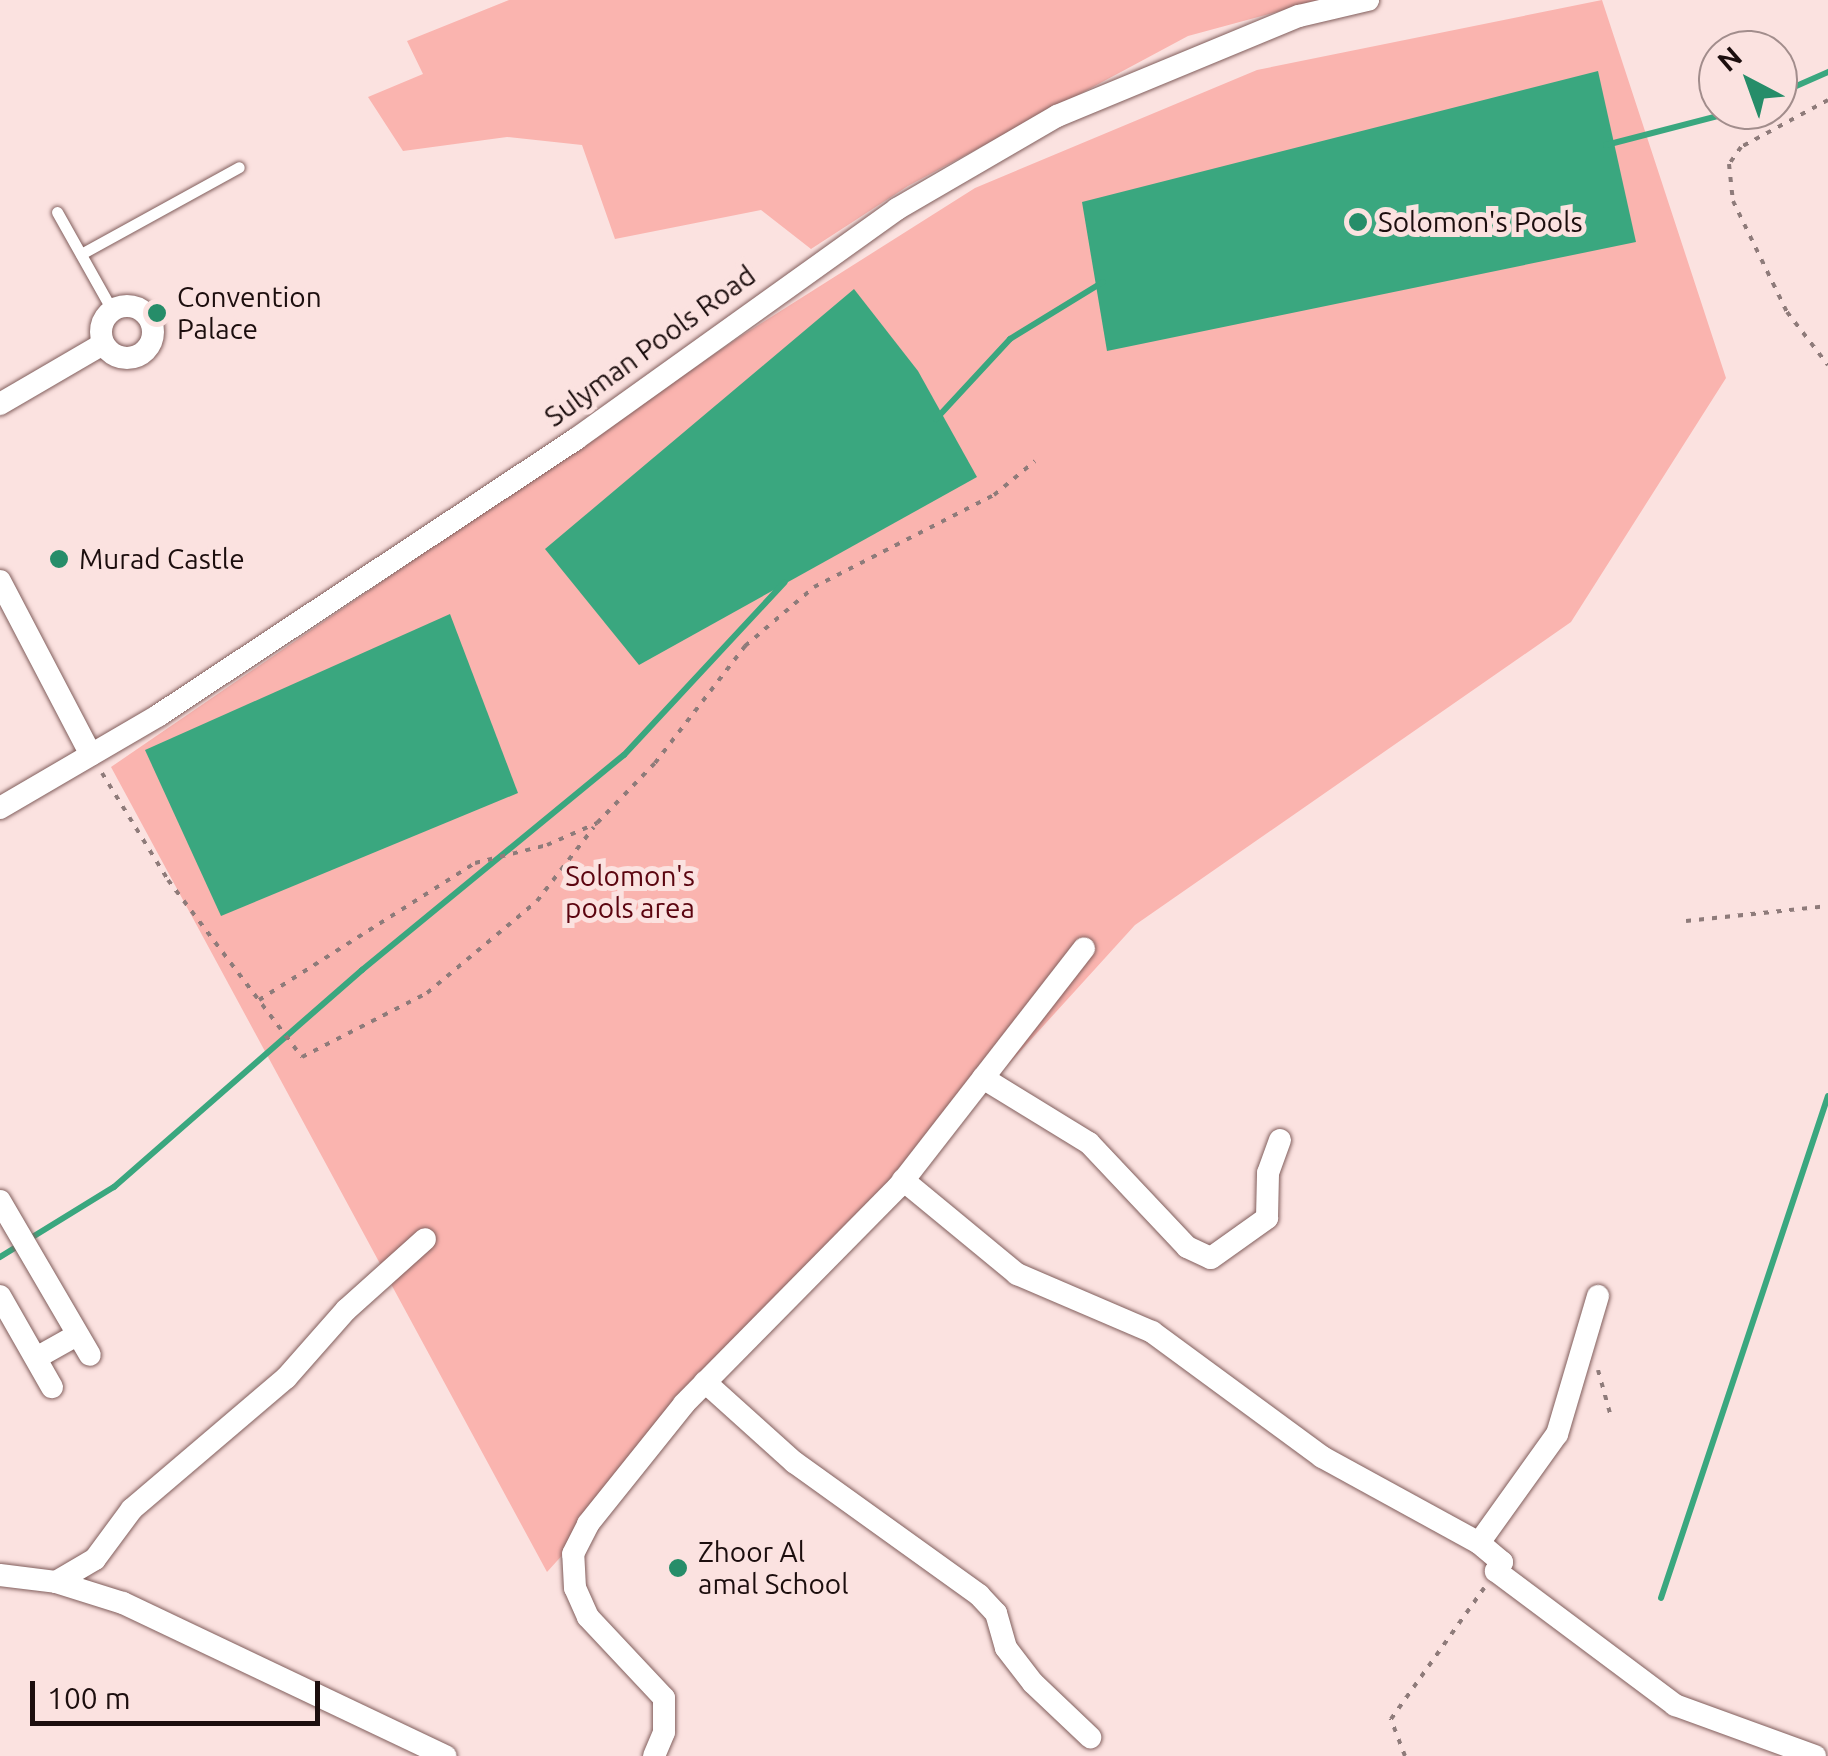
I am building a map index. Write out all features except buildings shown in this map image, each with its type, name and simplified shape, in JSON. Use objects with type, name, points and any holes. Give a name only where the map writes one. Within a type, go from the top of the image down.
[{"type":"street","name":"Sulyman Pools Road","points":[[0,808],[91,755],[576,439],[897,208],[1075,108],[1299,16],[1368,0]]},
{"type":"street","points":[[129,306],[144,311],[152,341],[133,358],[115,355],[103,344],[102,324],[112,310],[129,306]]},
{"type":"street","points":[[0,404],[103,344]]},
{"type":"street","points":[[0,580],[91,755]]},
{"type":"street","points":[[654,1756],[664,1732],[664,1698],[588,1617],[575,1588],[574,1554],[588,1524],[705,1382],[904,1180],[1084,948]]},
{"type":"street","points":[[983,1078],[1089,1143],[1187,1247],[1211,1258],[1267,1218],[1268,1173],[1280,1140]]},
{"type":"street","points":[[904,1180],[1017,1274],[1152,1332],[1322,1457],[1479,1543],[1502,1562],[1496,1571],[1675,1704],[1816,1756]]},
{"type":"street","points":[[0,1200],[84,1345],[36,1358]]},
{"type":"street","points":[[56,1582],[94,1559],[132,1509],[286,1378],[346,1310],[425,1239]]},
{"type":"street","points":[[0,1296],[52,1387]]},
{"type":"street","points":[[1479,1543],[1557,1434],[1598,1296]]},
{"type":"street","points":[[705,1382],[794,1462],[979,1595],[996,1613],[1006,1648],[1033,1683],[1090,1737]]},
{"type":"street","points":[[0,1575],[56,1582],[122,1603],[445,1756]]},
{"type":"lane","points":[[81,254],[240,167]]},
{"type":"lane","points":[[57,212],[112,310]]},
{"type":"path","points":[[1828,100],[1741,146],[1729,164],[1734,201],[1787,312],[1828,365]]},
{"type":"path","points":[[91,755],[168,880],[302,1057],[428,993],[537,901],[597,823],[665,751],[745,646],[814,587],[994,495],[1035,461]]},
{"type":"path","points":[[259,1000],[475,863],[547,846],[597,823]]},
{"type":"path","points":[[1686,921],[1828,906]]},
{"type":"path","points":[[1586,1337],[1612,1417]]},
{"type":"path","points":[[1405,1756],[1391,1719],[1496,1571]]},
{"type":"green space","points":[[509,0],[1321,0],[1188,36],[908,186],[811,249],[761,210],[615,239],[582,145],[507,137],[403,151],[368,97],[423,74],[407,41]]},
{"type":"green space","name":"Solomon's pools area","points":[[1602,0],[1726,378],[1571,622],[1135,925],[547,1572],[111,767],[741,336],[975,188],[1257,70]]},
{"type":"shaded area","name":"Solomon's Pools","points":[[1598,71],[1636,242],[1107,351],[1082,202]]},
{"type":"shaded area","points":[[854,289],[918,371],[977,477],[639,665],[545,549]]},
{"type":"shaded area","points":[[450,614],[518,793],[221,916],[145,750]]},
{"type":"waterway","points":[[1798,85],[1828,72]]},
{"type":"waterway","points":[[1606,145],[1698,121]]},
{"type":"waterway","points":[[936,419],[1010,339],[1103,282]]},
{"type":"waterway","points":[[0,1257],[114,1187],[362,970],[624,755],[785,582]]},
{"type":"waterway","points":[[1661,1598],[1828,1096]]},
{"type":"place","name":"Solomon's Pools","points":[[1358,222]]},
{"type":"place","name":"Convention Palace","points":[[157,313]]},
{"type":"place","name":"Murad Castle","points":[[59,559]]},
{"type":"place","name":"Zhoor Al amal School","points":[[678,1568]]}]
